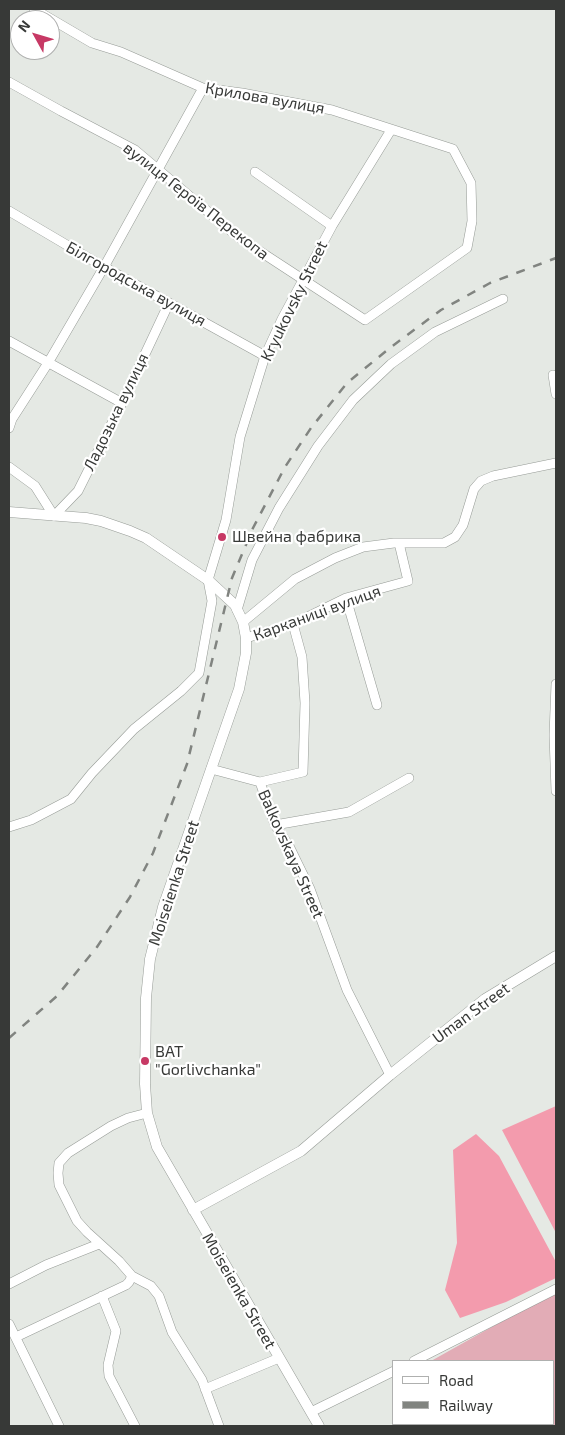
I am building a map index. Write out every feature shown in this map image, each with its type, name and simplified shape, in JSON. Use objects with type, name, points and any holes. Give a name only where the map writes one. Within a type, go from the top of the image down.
[{"type":"street","name":"Крилова вулиця","points":[[34,9],[92,43],[121,52],[203,88],[242,93],[332,110],[453,149],[471,183],[472,221],[467,248],[364,320],[302,281]]},
{"type":"street","name":"вулиця Героїв Перекопа","points":[[9,82],[60,112],[135,150],[238,237],[302,281]]},
{"type":"street","points":[[9,428],[12,419],[48,364],[104,267],[203,88]]},
{"type":"street","name":"Kryukovsky Street","points":[[208,580],[226,520],[240,437],[265,356],[282,319],[332,226],[390,130]]},
{"type":"street","points":[[255,172],[332,226]]},
{"type":"street","name":"Білгородська вулиця","points":[[9,211],[104,267],[265,356]]},
{"type":"street","points":[[236,607],[252,560],[279,508],[318,446],[353,400],[391,364],[435,332],[503,299]]},
{"type":"street","name":"Ладозька вулиця","points":[[54,516],[78,491],[122,404],[169,303]]},
{"type":"street","points":[[9,341],[122,404]]},
{"type":"street","points":[[553,375],[556,394]]},
{"type":"street","points":[[243,622],[295,580],[335,558],[363,547],[399,543],[444,543],[455,537],[463,525],[474,489],[481,481],[493,476],[556,463]]},
{"type":"street","points":[[9,467],[35,486],[54,516]]},
{"type":"street","name":"Moiseienka Street","points":[[9,512],[86,518],[101,521],[146,538],[208,580],[236,607],[243,622],[246,638],[244,668],[239,689],[163,907],[150,959],[146,1007],[145,1084],[147,1112],[157,1147],[318,1426]]},
{"type":"street","name":"Карканиці вулиця","points":[[246,638],[293,624],[346,598],[408,581],[399,543]]},
{"type":"street","points":[[9,827],[32,820],[71,799],[92,772],[134,729],[199,673],[212,601],[208,580]]},
{"type":"street","points":[[346,598],[377,705]]},
{"type":"street","name":"Balkovskaya Street","points":[[293,624],[302,657],[305,703],[303,772],[260,782],[275,824],[289,846],[310,889],[347,990],[390,1075]]},
{"type":"street","points":[[556,684],[556,791]]},
{"type":"street","points":[[211,769],[260,782]]},
{"type":"street","points":[[275,824],[348,812],[409,778]]},
{"type":"street","name":"Uman Street","points":[[192,1210],[301,1151],[390,1075],[485,999],[556,956]]},
{"type":"street","points":[[147,1112],[110,1126],[68,1153],[59,1163],[59,1185],[77,1221],[99,1244],[120,1261],[132,1276],[151,1286],[159,1296],[172,1332],[202,1380],[219,1426]]},
{"type":"street","points":[[9,1284],[46,1265],[99,1244]]},
{"type":"street","points":[[16,1337],[129,1282],[132,1276]]},
{"type":"street","points":[[416,1360],[556,1290]]},
{"type":"street","points":[[102,1296],[116,1331],[108,1365],[109,1376],[135,1426]]},
{"type":"street","points":[[9,1324],[58,1426]]},
{"type":"street","points":[[205,1388],[279,1358]]},
{"type":"street","points":[[311,1412],[392,1372]]},
{"type":"shaded area","points":[[556,1106],[556,1233],[502,1130]]},
{"type":"shaded area","points":[[476,1134],[499,1156],[556,1262],[556,1278],[506,1302],[460,1318],[445,1290],[457,1243],[453,1150]]},
{"type":"shaded area","points":[[556,1291],[556,1426],[417,1426],[555,1425],[555,1360],[433,1360]]},
{"type":"railway","points":[[9,1038],[57,996],[97,947],[130,897],[153,853],[187,764],[232,578],[253,528],[285,467],[311,428],[347,383],[441,310],[490,283],[556,258]]},
{"type":"place","name":"Швейна фабрика","points":[[222,537]]},
{"type":"place","name":"BAT \"Gorlivchanka\"","points":[[145,1061]]}]
